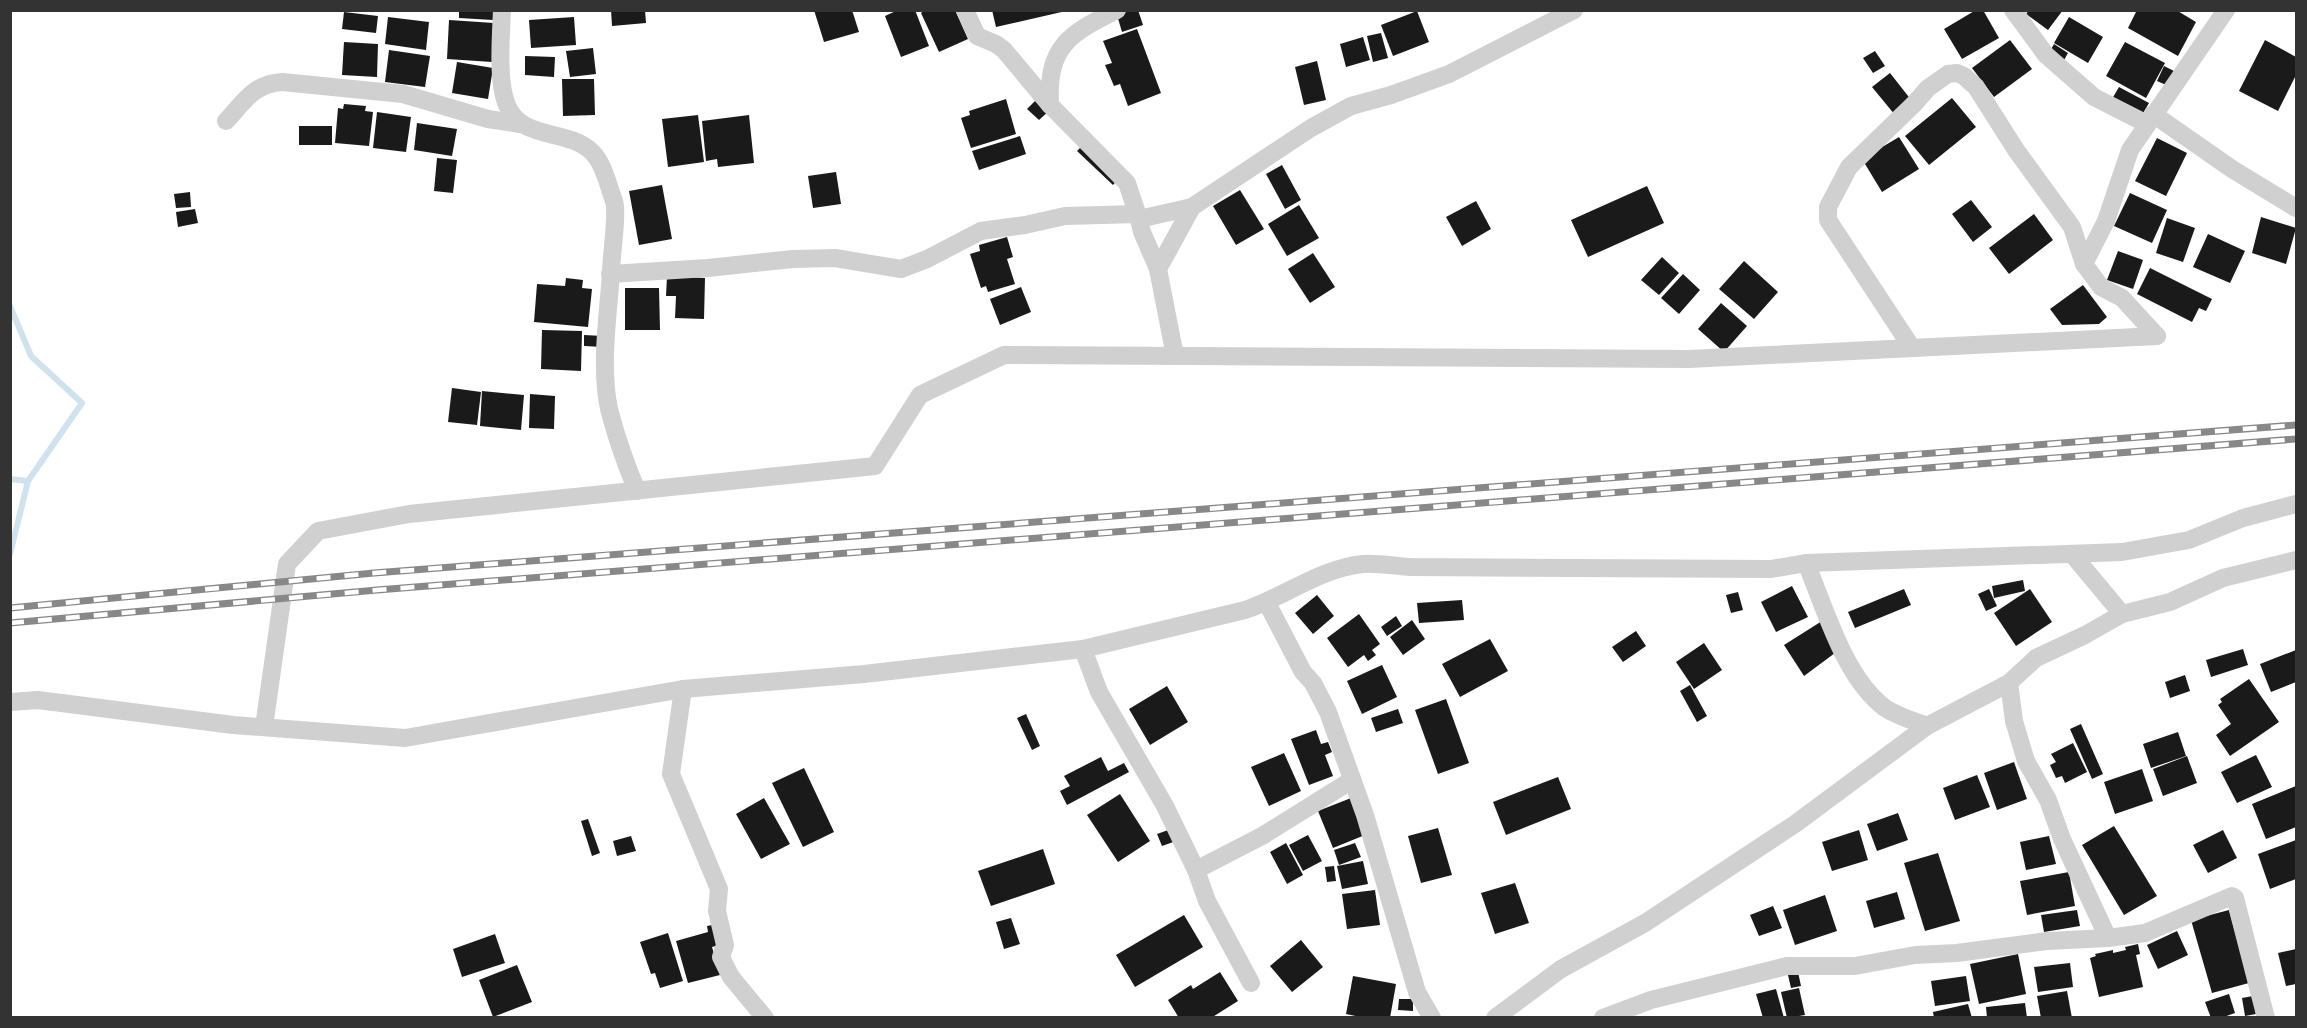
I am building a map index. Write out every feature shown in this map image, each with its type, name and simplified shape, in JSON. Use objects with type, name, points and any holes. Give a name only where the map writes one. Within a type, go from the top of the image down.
[{"type":"street","points":[[502,10],[500,41],[502,78],[507,106],[520,124]]},
{"type":"street","points":[[965,10],[977,36],[1004,50],[1050,105],[1127,183],[1139,216],[1142,232],[1158,269],[1175,356]]},
{"type":"street","points":[[1050,105],[1049,80],[1053,64],[1065,42],[1088,24],[1117,10]]},
{"type":"street","points":[[610,274],[708,268],[793,259],[836,258],[901,268],[927,259],[981,231],[1025,225],[1065,216],[1139,216],[1192,207],[1311,128],[1351,106],[1391,95],[1449,74],[1574,10]]},
{"type":"street","points":[[2013,10],[2046,55],[2094,97],[2150,119],[2296,208]]},
{"type":"street","points":[[2084,264],[2106,221],[2130,150],[2226,10]]},
{"type":"street","points":[[264,727],[287,564],[318,531],[409,514],[875,466],[920,395],[1004,355],[1689,359],[2157,336],[2122,298],[2101,287],[2084,264],[2072,227],[2016,150],[1976,87],[1957,73],[1948,74],[1928,88],[1849,167],[1828,207],[1828,220],[1912,348]]},
{"type":"street","points":[[226,122],[253,92],[266,83],[282,82],[403,94],[488,119],[520,124],[546,135],[574,140],[588,148],[598,158],[615,204],[606,368],[609,408],[629,473],[637,491]]},
{"type":"street","points":[[1158,269],[1192,207]]},
{"type":"street","points":[[10,702],[38,700],[264,727],[405,738],[683,689],[864,674],[1083,649],[1245,610],[1267,603],[1316,577],[1363,564],[1422,567],[1771,569],[1806,564],[2122,552],[2189,540],[2243,518],[2296,504]]},
{"type":"street","points":[[2072,554],[2122,614]]},
{"type":"street","points":[[1495,1017],[1561,969],[1645,923],[1795,824],[1927,726],[2008,682],[2036,658],[2085,635],[2122,614],[2170,602],[2223,578],[2296,560]]},
{"type":"street","points":[[1806,564],[1852,672],[1864,688],[1886,709],[1927,726]]},
{"type":"street","points":[[1267,603],[1303,672],[1313,683],[1328,712],[1352,780],[1417,992],[1432,1017]]},
{"type":"street","points":[[1083,649],[1092,677],[1103,700],[1153,789],[1160,796],[1196,870],[1207,901],[1251,983]]},
{"type":"street","points":[[2008,682],[2014,721],[2026,761],[2048,800],[2061,839],[2108,938]]},
{"type":"street","points":[[683,689],[671,774],[719,889],[717,911],[725,945],[722,957],[730,977],[765,1017]]},
{"type":"street","points":[[1196,870],[1262,836],[1352,780]]},
{"type":"street","points":[[1603,1017],[1651,1000],[1787,966],[1855,966],[1915,955],[1957,953],[2047,941],[2108,938],[2145,933],[2232,897],[2235,897],[2266,1017]]},
{"type":"building","points":[[459,10],[493,10],[493,20],[459,18]]},
{"type":"building","points":[[611,10],[645,10],[646,23],[612,26]]},
{"type":"building","points":[[814,10],[852,10],[859,32],[824,42]]},
{"type":"building","points":[[898,10],[915,10],[929,46],[901,57],[885,16]]},
{"type":"building","points":[[925,10],[955,10],[968,39],[939,52],[921,13]]},
{"type":"building","points":[[992,10],[1065,10],[1066,11],[996,27]]},
{"type":"building","points":[[1138,10],[1143,25],[1122,32],[1117,15]]},
{"type":"building","points":[[1976,10],[1983,10],[1999,38],[1962,59],[1944,29]]},
{"type":"building","points":[[2029,10],[2063,10],[2048,30],[2026,14]]},
{"type":"building","points":[[2137,10],[2176,10],[2196,22],[2178,56],[2128,28]]},
{"type":"building","points":[[1417,11],[1429,42],[1393,56],[1381,25]]},
{"type":"building","points":[[344,12],[378,16],[376,33],[342,29]]},
{"type":"building","points":[[388,17],[429,22],[426,50],[385,44]]},
{"type":"building","points":[[574,17],[576,45],[531,48],[529,20]]},
{"type":"building","points":[[2069,17],[2103,37],[2088,63],[2054,43]]},
{"type":"building","points":[[449,20],[494,23],[492,62],[447,59]]},
{"type":"building","points":[[1137,29],[1161,93],[1128,106],[1120,84],[1114,86],[1105,65],[1112,63],[1103,41]]},
{"type":"building","points":[[1381,33],[1388,58],[1373,62],[1367,36]]},
{"type":"building","points":[[1363,37],[1370,60],[1346,67],[1340,44]]},
{"type":"building","points":[[2010,40],[2032,69],[1994,97],[1972,68]]},
{"type":"building","points":[[2265,40],[2296,57],[2296,75],[2278,111],[2239,91]]},
{"type":"building","points":[[344,42],[378,44],[377,77],[342,75]]},
{"type":"building","points":[[2125,42],[2165,63],[2146,98],[2106,76]]},
{"type":"building","points":[[2054,44],[2068,53],[2063,62],[2049,53]]},
{"type":"building","points":[[593,48],[596,74],[570,77],[566,51]]},
{"type":"building","points":[[389,50],[430,56],[425,87],[385,82]]},
{"type":"building","points":[[1875,51],[1885,66],[1873,73],[1863,58]]},
{"type":"building","points":[[525,56],[555,57],[554,77],[525,75]]},
{"type":"building","points":[[1317,61],[1326,100],[1304,105],[1295,67]]},
{"type":"building","points":[[457,62],[493,68],[488,99],[452,93]]},
{"type":"building","points":[[2164,66],[2174,71],[2166,85],[2157,81]]},
{"type":"building","points":[[1890,73],[1912,101],[1895,115],[1872,87]]},
{"type":"building","points":[[562,79],[594,79],[595,115],[563,116]]},
{"type":"building","points":[[2119,87],[2149,103],[2142,115],[2112,99]]},
{"type":"building","points":[[1038,98],[1050,110],[1039,120],[1027,109]]},
{"type":"building","points":[[1952,98],[1976,127],[1929,165],[1905,136]]},
{"type":"building","points":[[1006,99],[1016,134],[971,148],[961,118],[970,115],[969,111]]},
{"type":"building","points":[[344,104],[366,106],[365,111],[373,112],[369,146],[335,143],[338,108],[343,109]]},
{"type":"building","points":[[377,112],[411,117],[406,152],[373,148]]},
{"type":"building","points":[[698,115],[704,162],[668,167],[662,119]]},
{"type":"building","points":[[749,115],[754,163],[718,167],[717,159],[706,161],[702,121]]},
{"type":"building","points":[[417,123],[457,129],[452,156],[414,150]]},
{"type":"building","points":[[299,126],[332,126],[332,145],[299,145]]},
{"type":"building","points":[[1020,136],[1026,154],[979,170],[972,151]]},
{"type":"building","points":[[1899,137],[1919,169],[1882,192],[1862,159]]},
{"type":"building","points":[[2157,138],[2187,153],[2166,196],[2135,181]]},
{"type":"building","points":[[1084,144],[1120,177],[1113,185],[1077,151]]},
{"type":"building","points":[[437,158],[457,160],[453,193],[434,191]]},
{"type":"building","points":[[1282,165],[1301,200],[1285,209],[1266,174]]},
{"type":"building","points":[[836,172],[841,204],[813,208],[808,176]]},
{"type":"building","points":[[662,185],[672,239],[639,245],[629,191]]},
{"type":"building","points":[[1647,186],[1664,223],[1588,257],[1571,220]]},
{"type":"building","points":[[1240,190],[1264,229],[1236,245],[1213,206]]},
{"type":"building","points":[[190,192],[191,207],[176,208],[174,194]]},
{"type":"building","points":[[2130,193],[2167,210],[2152,243],[2114,226]]},
{"type":"building","points":[[1971,200],[1992,227],[1973,242],[1952,214]]},
{"type":"building","points":[[1476,201],[1491,229],[1462,246],[1446,217]]},
{"type":"building","points":[[1299,205],[1319,238],[1287,256],[1268,224]]},
{"type":"building","points":[[195,209],[198,223],[178,227],[176,212]]},
{"type":"building","points":[[2034,214],[2053,240],[2009,274],[1989,248]]},
{"type":"building","points":[[2261,217],[2296,228],[2286,264],[2252,253]]},
{"type":"building","points":[[2167,218],[2195,228],[2183,262],[2156,253]]},
{"type":"building","points":[[2208,234],[2245,251],[2230,283],[2193,267]]},
{"type":"building","points":[[1007,237],[1013,257],[1007,259],[1015,284],[988,292],[986,286],[981,288],[970,254],[980,251],[979,245]]},
{"type":"building","points":[[2118,251],[2143,260],[2133,289],[2107,280]]},
{"type":"building","points":[[1313,253],[1335,287],[1310,303],[1288,269]]},
{"type":"building","points":[[1662,257],[1679,273],[1659,295],[1641,280]]},
{"type":"building","points":[[1744,261],[1778,292],[1754,319],[1719,289]]},
{"type":"building","points":[[2150,268],[2212,299],[2206,311],[2199,308],[2192,322],[2137,294]]},
{"type":"building","points":[[1683,274],[1700,290],[1679,314],[1661,298]]},
{"type":"building","points":[[667,276],[705,278],[704,319],[675,318],[676,296],[666,296]]},
{"type":"building","points":[[566,278],[583,280],[582,288],[592,289],[588,327],[534,322],[537,284],[565,286]]},
{"type":"building","points":[[2083,285],[2107,317],[2099,324],[2062,325],[2050,309]]},
{"type":"building","points":[[1021,287],[1031,312],[1000,325],[990,299]]},
{"type":"building","points":[[625,288],[659,288],[660,330],[625,330]]},
{"type":"building","points":[[1721,303],[1747,326],[1724,352],[1698,329]]},
{"type":"building","points":[[542,330],[582,331],[581,371],[541,369]]},
{"type":"building","points":[[584,335],[603,336],[603,347],[584,346]]},
{"type":"building","points":[[452,388],[481,392],[477,425],[448,422]]},
{"type":"building","points":[[482,391],[524,395],[521,430],[480,426]]},
{"type":"building","points":[[530,394],[555,396],[554,429],[529,428]]},
{"type":"building","points":[[2023,580],[2025,591],[1994,598],[1992,586]]},
{"type":"building","points":[[1792,586],[1808,617],[1776,632],[1761,602]]},
{"type":"building","points":[[1904,589],[1911,605],[1855,628],[1848,612]]},
{"type":"building","points":[[1989,589],[1997,606],[1986,611],[1978,594]]},
{"type":"building","points":[[2030,589],[2052,622],[2016,646],[1994,613]]},
{"type":"building","points":[[1738,592],[1743,610],[1731,613],[1726,595]]},
{"type":"building","points":[[1317,595],[1334,616],[1313,634],[1295,613]]},
{"type":"building","points":[[1462,600],[1464,620],[1419,623],[1417,603]]},
{"type":"building","points":[[1359,614],[1380,644],[1372,650],[1376,655],[1368,661],[1364,655],[1348,667],[1327,638]]},
{"type":"building","points":[[1396,616],[1402,626],[1387,636],[1381,627]]},
{"type":"building","points":[[1412,620],[1425,639],[1403,655],[1390,637]]},
{"type":"building","points":[[1822,621],[1839,650],[1804,676],[1784,645]]},
{"type":"building","points":[[1636,631],[1646,646],[1623,662],[1612,647]]},
{"type":"building","points":[[1490,639],[1508,671],[1460,697],[1442,664]]},
{"type":"building","points":[[1704,643],[1722,670],[1694,689],[1676,662]]},
{"type":"building","points":[[2243,649],[2248,665],[2211,677],[2206,660]]},
{"type":"building","points":[[2296,650],[2296,682],[2271,692],[2260,664]]},
{"type":"building","points":[[1382,665],[1397,697],[1362,714],[1347,681]]},
{"type":"building","points":[[2185,675],[2190,691],[2170,698],[2165,682]]},
{"type":"building","points":[[2249,679],[2279,722],[2230,756],[2216,735],[2231,724],[2218,705],[2222,702],[2220,699]]},
{"type":"building","points":[[1690,685],[1707,716],[1697,722],[1680,691]]},
{"type":"building","points":[[1167,686],[1188,722],[1150,745],[1129,709]]},
{"type":"building","points":[[1446,699],[1469,763],[1438,774],[1415,710]]},
{"type":"building","points":[[1398,709],[1403,723],[1376,732],[1371,718]]},
{"type":"building","points":[[1026,714],[1040,746],[1032,750],[1017,718]]},
{"type":"building","points":[[2081,724],[2103,774],[2092,779],[2070,729]]},
{"type":"building","points":[[1316,730],[1321,744],[1328,742],[1332,752],[1325,755],[1333,776],[1309,785],[1291,739]]},
{"type":"building","points":[[2178,732],[2186,756],[2151,768],[2143,744]]},
{"type":"building","points":[[2073,743],[2087,772],[2065,783],[2062,776],[2056,778],[2050,765],[2056,762],[2051,754]]},
{"type":"building","points":[[1284,753],[1301,791],[1269,806],[1251,767]]},
{"type":"building","points":[[2256,755],[2272,787],[2237,803],[2221,772]]},
{"type":"building","points":[[2187,756],[2197,783],[2163,796],[2153,769]]},
{"type":"building","points":[[1101,757],[1108,771],[1124,763],[1129,772],[1067,805],[1060,791],[1070,786],[1064,776]]},
{"type":"building","points":[[2014,762],[2027,799],[1997,810],[1984,773]]},
{"type":"building","points":[[804,768],[834,832],[803,847],[772,783]]},
{"type":"building","points":[[2142,769],[2153,801],[2115,814],[2104,782]]},
{"type":"building","points":[[1977,775],[1990,807],[1955,820],[1943,788]]},
{"type":"building","points":[[1558,777],[1571,809],[1506,835],[1493,802]]},
{"type":"building","points":[[2296,786],[2296,827],[2266,839],[2252,804]]},
{"type":"building","points":[[1120,794],[1150,841],[1118,862],[1087,815]]},
{"type":"building","points":[[764,798],[790,844],[761,859],[736,814]]},
{"type":"building","points":[[1351,798],[1365,835],[1333,848],[1318,811]]},
{"type":"building","points":[[1898,813],[1908,840],[1877,851],[1867,824]]},
{"type":"building","points":[[588,819],[600,853],[592,856],[581,821]]},
{"type":"building","points":[[2114,826],[2157,896],[2124,915],[2082,845]]},
{"type":"building","points":[[1438,828],[1452,875],[1421,883],[1408,836]]},
{"type":"building","points":[[1171,829],[1176,841],[1162,846],[1157,834]]},
{"type":"building","points":[[1859,830],[1868,860],[1832,871],[1822,842]]},
{"type":"building","points":[[2223,830],[2237,858],[2208,873],[2193,845]]},
{"type":"building","points":[[1308,835],[1322,861],[1303,871],[1289,845]]},
{"type":"building","points":[[631,836],[636,851],[617,856],[613,841]]},
{"type":"building","points":[[2049,836],[2056,864],[2026,870],[2020,842]]},
{"type":"building","points":[[2296,840],[2296,879],[2270,889],[2258,854]]},
{"type":"building","points":[[1286,843],[1303,875],[1287,884],[1270,852]]},
{"type":"building","points":[[1355,843],[1361,857],[1339,865],[1334,850]]},
{"type":"building","points":[[1043,849],[1055,884],[991,906],[978,871]]},
{"type":"building","points":[[1938,853],[1960,921],[1925,931],[1904,863]]},
{"type":"building","points":[[1363,861],[1368,884],[1342,889],[1337,866]]},
{"type":"building","points":[[1334,866],[1336,881],[1327,882],[1325,867]]},
{"type":"building","points":[[2069,872],[2075,906],[2027,915],[2020,881]]},
{"type":"building","points":[[1515,883],[1529,923],[1495,934],[1481,893]]},
{"type":"building","points":[[1375,890],[1380,925],[1347,929],[1342,894]]},
{"type":"building","points":[[1897,892],[1905,919],[1874,928],[1866,901]]},
{"type":"building","points":[[1825,895],[1837,931],[1795,945],[1783,910]]},
{"type":"building","points":[[1773,906],[1782,928],[1759,936],[1750,915]]},
{"type":"building","points":[[2077,910],[2080,926],[2044,932],[2041,915]]},
{"type":"building","points":[[2229,910],[2249,983],[2212,993],[2191,920]]},
{"type":"building","points":[[1184,915],[1203,947],[1135,987],[1116,955]]},
{"type":"building","points":[[1011,918],[1020,944],[1004,949],[996,922]]},
{"type":"building","points":[[717,924],[723,944],[712,947],[720,975],[688,983],[676,941],[708,932],[707,926]]},
{"type":"building","points":[[2177,931],[2188,955],[2158,969],[2147,945]]},
{"type":"building","points":[[668,933],[683,981],[660,988],[655,973],[651,974],[640,942]]},
{"type":"building","points":[[495,934],[505,963],[462,977],[453,949]]},
{"type":"building","points":[[1301,940],[1323,967],[1292,992],[1270,966]]},
{"type":"building","points":[[2138,944],[2140,954],[2136,955],[2143,987],[2099,997],[2090,958],[2096,956],[2095,954],[2126,950],[2125,947]]},
{"type":"building","points":[[2296,949],[2296,984],[2286,986],[2278,953]]},
{"type":"building","points":[[2018,954],[2026,994],[1979,1004],[1970,964]]},
{"type":"building","points":[[2070,963],[2073,987],[2038,992],[2034,967]]},
{"type":"building","points":[[517,965],[532,1002],[493,1017],[479,980]]},
{"type":"building","points":[[1220,972],[1238,1001],[1211,1018],[1179,1018],[1168,1000],[1191,985],[1193,989]]},
{"type":"building","points":[[1798,972],[1801,986],[1791,988],[1788,975]]},
{"type":"building","points":[[1353,976],[1396,984],[1390,1018],[1365,1018],[1346,1014]]},
{"type":"building","points":[[1966,976],[1970,1001],[1935,1006],[1931,981]]},
{"type":"building","points":[[1799,988],[1805,1015],[1787,1018],[1781,992]]},
{"type":"building","points":[[1776,989],[1784,1018],[1763,1018],[1756,994]]},
{"type":"building","points":[[2067,991],[2072,1018],[2041,1018],[2037,996]]},
{"type":"building","points":[[2229,994],[2235,1013],[2221,1018],[2211,1018],[2205,1002]]},
{"type":"building","points":[[2253,996],[2256,1014],[2245,1016],[2242,998]]},
{"type":"building","points":[[1399,999],[1413,999],[1413,1011],[1398,1010]]},
{"type":"building","points":[[2025,1003],[2027,1018],[1987,1018],[1986,1007]]},
{"type":"building","points":[[1968,1004],[1972,1018],[1934,1018],[1933,1012]]},
{"type":"waterway","points":[[10,306],[31,356],[82,403],[28,481],[10,554]]},
{"type":"waterway","points":[[10,479],[28,481]]},
{"type":"railway","points":[[10,608],[374,573],[2296,425]]},
{"type":"railway","points":[[10,623],[377,590],[2296,439]]}]
